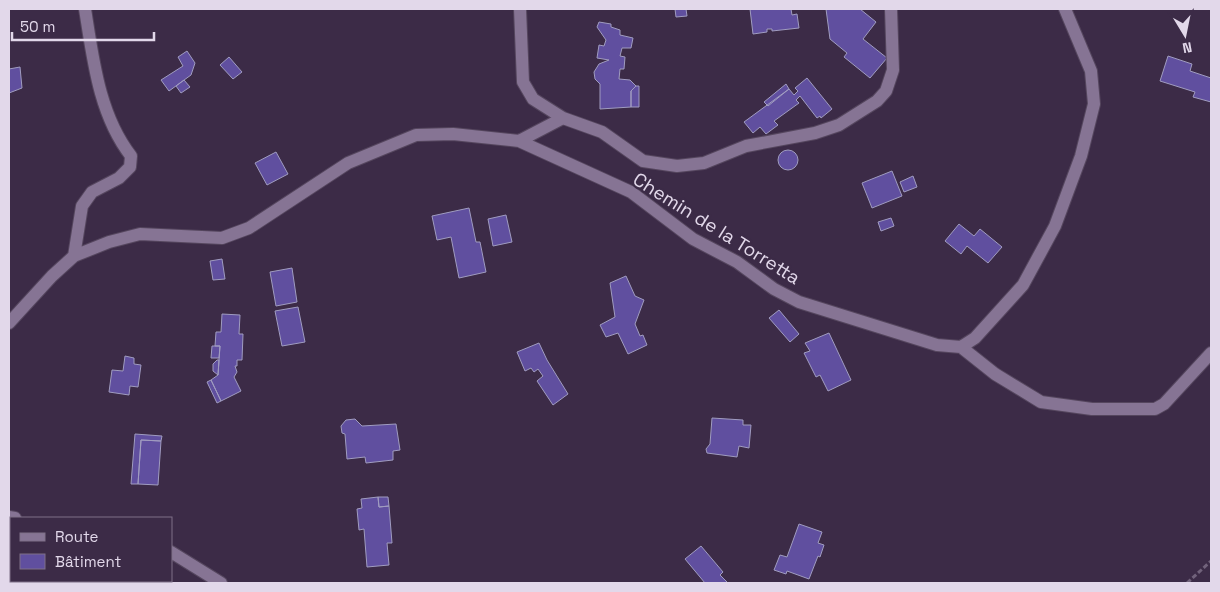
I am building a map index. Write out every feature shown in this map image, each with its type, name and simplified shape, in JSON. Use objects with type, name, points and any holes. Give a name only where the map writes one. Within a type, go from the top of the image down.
[{"type":"street","points":[[9,323],[52,276],[74,256],[82,206],[92,192],[119,178],[130,167],[131,156],[120,142],[105,107],[92,59],[85,9]]},
{"type":"street","points":[[520,9],[523,82],[533,99],[563,118],[602,132],[643,162],[677,166],[704,163],[746,146],[816,133],[840,125],[877,101],[886,91],[893,70],[891,9]]},
{"type":"street","points":[[1065,9],[1091,71],[1094,104],[1081,156],[1055,226],[1023,285],[975,338],[961,346],[994,374],[1041,402],[1092,409],[1155,409],[1164,404],[1211,353]]},
{"type":"street","points":[[519,141],[563,118]]},
{"type":"street","name":"Chemin de la Torretta","points":[[74,256],[109,242],[140,234],[222,238],[249,228],[348,162],[416,135],[453,134],[519,141],[630,192],[693,239],[737,262],[774,289],[799,302],[937,345],[961,346]]},
{"type":"street","points":[[172,553],[221,583]]},
{"type":"path","points":[[1187,583],[1211,560]]},
{"type":"building","points":[[675,9],[686,9],[687,16],[676,17]]},
{"type":"building","points":[[750,9],[791,9],[792,15],[797,14],[799,28],[772,31],[772,29],[767,29],[767,32],[753,34]]},
{"type":"building","points":[[826,9],[860,9],[876,22],[863,39],[887,58],[870,78],[844,57],[847,53],[830,39]]},
{"type":"building","points":[[599,22],[611,24],[611,27],[620,30],[620,35],[633,38],[631,48],[622,48],[620,56],[625,57],[624,69],[620,69],[619,79],[630,80],[636,86],[631,91],[631,107],[600,109],[600,84],[595,79],[594,72],[599,64],[609,60],[597,58],[599,45],[604,46],[606,40],[597,27]]},
{"type":"building","points":[[187,51],[195,63],[191,75],[169,91],[161,80],[183,66],[178,57]]},
{"type":"building","points":[[1168,56],[1192,64],[1190,71],[1211,78],[1211,102],[1193,97],[1195,92],[1160,81]]},
{"type":"building","points":[[229,57],[242,72],[233,79],[220,65]]},
{"type":"building","points":[[20,67],[22,88],[9,93],[9,69]]},
{"type":"building","points":[[807,78],[832,109],[821,118],[820,116],[817,118],[800,96],[796,100],[799,103],[774,121],[778,125],[766,134],[760,127],[753,133],[744,122],[789,89],[794,95],[798,91],[795,88]]},
{"type":"building","points":[[184,80],[190,87],[181,93],[176,86]]},
{"type":"building","points":[[786,84],[789,89],[768,106],[764,102]]},
{"type":"building","points":[[636,86],[639,86],[639,107],[631,107],[631,91]]},
{"type":"building","points":[[784,150],[792,150],[798,156],[798,164],[792,170],[784,170],[778,164],[778,156]]},
{"type":"building","points":[[276,152],[288,174],[267,185],[255,163]]},
{"type":"building","points":[[892,171],[902,196],[872,208],[862,183]]},
{"type":"building","points":[[913,176],[917,187],[904,192],[900,182]]},
{"type":"building","points":[[469,208],[476,242],[480,242],[486,272],[459,278],[451,237],[437,240],[432,216]]},
{"type":"building","points":[[506,215],[512,242],[493,246],[488,219]]},
{"type":"building","points":[[891,218],[894,226],[881,231],[878,222]]},
{"type":"building","points":[[959,224],[974,236],[980,229],[1002,247],[988,263],[967,246],[961,254],[945,241]]},
{"type":"building","points":[[222,259],[225,279],[213,280],[210,261]]},
{"type":"building","points":[[292,268],[297,302],[276,306],[270,272]]},
{"type":"building","points":[[626,276],[635,296],[644,300],[635,324],[640,336],[643,335],[647,345],[628,354],[618,333],[606,337],[600,325],[615,317],[610,283]]},
{"type":"building","points":[[298,307],[305,342],[282,346],[275,311]]},
{"type":"building","points":[[779,310],[799,334],[790,342],[769,318]]},
{"type":"building","points":[[222,314],[240,315],[239,334],[243,334],[242,360],[237,360],[237,366],[235,366],[237,372],[234,377],[241,391],[221,401],[211,380],[218,375],[220,346],[215,346],[216,332],[221,332]]},
{"type":"building","points":[[829,333],[851,380],[828,391],[820,375],[816,377],[804,353],[810,351],[805,343]]},
{"type":"building","points":[[539,343],[568,394],[553,405],[537,381],[543,376],[538,369],[534,372],[531,368],[525,371],[517,352]]},
{"type":"building","points":[[212,346],[220,346],[219,358],[211,358]]},
{"type":"building","points":[[125,356],[134,358],[134,364],[141,365],[138,387],[130,386],[129,395],[109,392],[112,370],[123,371]]},
{"type":"building","points":[[219,360],[218,375],[213,371],[213,364]]},
{"type":"building","points":[[211,380],[221,401],[217,403],[207,382]]},
{"type":"building","points":[[712,418],[743,420],[743,425],[751,425],[749,448],[739,446],[737,457],[707,453],[706,449],[710,444]]},
{"type":"building","points":[[355,419],[362,426],[396,424],[400,450],[393,451],[393,460],[366,463],[365,457],[347,459],[345,434],[342,433],[341,426],[346,420]]},
{"type":"building","points":[[135,434],[162,436],[161,441],[141,440],[138,484],[131,484]]},
{"type":"building","points":[[141,440],[161,441],[158,485],[138,484]]},
{"type":"building","points":[[378,497],[388,497],[389,506],[379,507]]},
{"type":"building","points":[[378,497],[379,507],[389,506],[392,543],[387,543],[389,565],[367,567],[364,529],[359,530],[357,509],[362,508],[361,499]]},
{"type":"building","points":[[799,524],[822,532],[818,543],[824,545],[809,579],[787,571],[786,574],[774,570],[780,555],[787,557]]},
{"type":"building","points":[[701,546],[723,572],[720,575],[728,583],[705,583],[685,559]]}]
